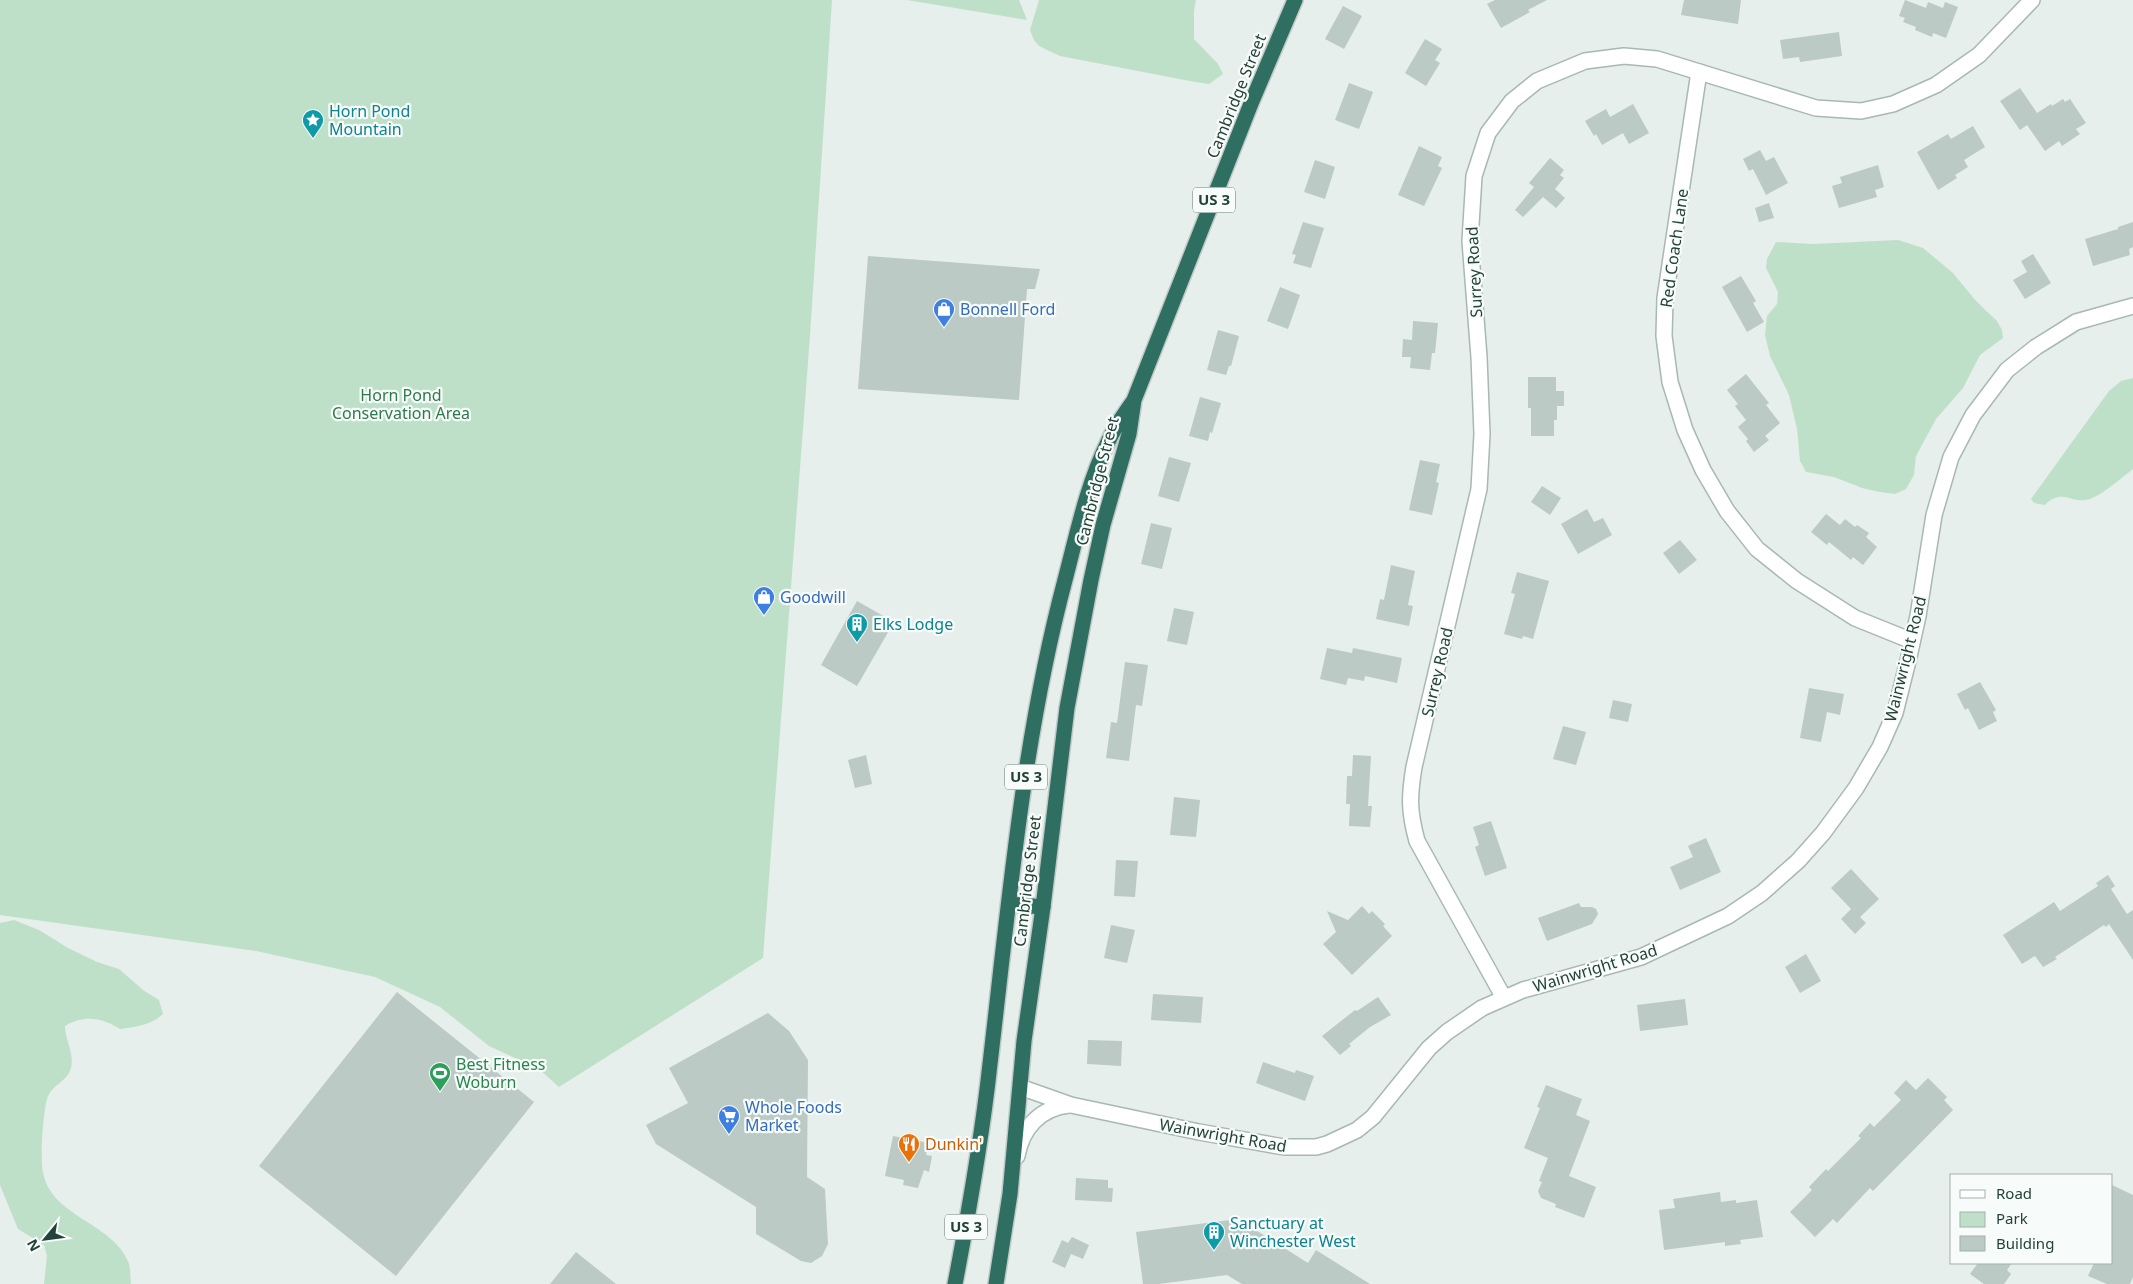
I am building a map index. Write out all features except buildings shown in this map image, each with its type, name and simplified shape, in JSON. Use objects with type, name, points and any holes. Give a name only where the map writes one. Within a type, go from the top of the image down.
[{"type":"highway","name":"Cambridge Street","points":[[955,1284],[976,1170],[1027,764],[1051,632],[1090,488],[1108,442],[1134,400],[1255,92],[1294,0]]},
{"type":"highway","name":"Cambridge Street","points":[[1010,1194],[1024,1041],[1071,688],[1097,552],[1129,434],[1134,400]]},
{"type":"highway","points":[[1009,904],[1043,907]]},
{"type":"highway","name":"US 3","points":[[996,1284],[1010,1194]]},
{"type":"street","name":"Surrey Road","points":[[1504,998],[1417,842],[1411,819],[1409,799],[1414,767],[1479,489],[1482,434],[1479,357],[1470,241],[1474,176],[1488,133],[1512,101],[1537,81],[1585,61],[1624,56],[1657,59],[1816,108],[1860,111],[1893,104],[1936,85],[1979,54],[2032,0]]},
{"type":"street","name":"Red Coach Lane","points":[[1700,72],[1665,298],[1664,336],[1670,382],[1685,430],[1703,470],[1727,511],[1757,549],[1797,581],[1855,618],[1912,641]]},
{"type":"street","name":"Wainwright Road","points":[[1020,1087],[1071,1105],[1200,1132],[1284,1147],[1316,1147],[1342,1138],[1368,1122],[1435,1042],[1482,1008],[1523,990],[1642,957],[1728,916],[1762,893],[1798,861],[1823,833],[1856,788],[1880,747],[1895,712],[1912,641],[1934,515],[1951,457],[1972,416],[2007,370],[2036,347],[2076,322],[2133,306]]},
{"type":"street","name":"Wainwright Road","points":[[1010,1194],[1019,1145],[1027,1128],[1042,1114],[1059,1106],[1071,1105]]},
{"type":"green space","name":"Horn Pond Conservation Area","points":[[0,0],[832,0],[810,336],[763,958],[559,1087],[539,1069],[489,1046],[440,1007],[375,977],[256,951],[0,915]]},
{"type":"green space","points":[[907,0],[1019,0],[1027,20]]},
{"type":"green space","points":[[1039,0],[1196,0],[1194,39],[1218,64],[1223,74],[1209,84],[1060,56],[1039,46],[1030,30]]},
{"type":"green space","points":[[1898,240],[1923,248],[1953,273],[1976,301],[1997,321],[2002,330],[2003,338],[1980,355],[1963,388],[1936,419],[1916,456],[1914,475],[1906,489],[1895,494],[1862,488],[1834,477],[1806,472],[1800,461],[1797,429],[1789,395],[1770,356],[1765,335],[1767,316],[1777,304],[1778,292],[1766,268],[1767,259],[1776,242],[1813,244]]},
{"type":"green space","points":[[2133,378],[2133,469],[2107,490],[2090,499],[2077,500],[2057,497],[2045,505],[2034,503],[2031,499],[2109,391],[2121,381]]},
{"type":"green space","points":[[14,920],[39,930],[68,948],[97,962],[119,969],[143,990],[159,1000],[163,1014],[143,1025],[120,1029],[107,1022],[86,1019],[72,1022],[65,1026],[72,1065],[66,1077],[50,1092],[43,1122],[42,1165],[48,1187],[68,1209],[109,1237],[120,1248],[129,1264],[131,1284],[44,1284],[47,1256],[44,1245],[18,1229],[0,1185],[0,923]]},
{"type":"place","name":"Horn Pond Mountain","points":[[313,139]]},
{"type":"place","name":"Bonnell Ford","points":[[944,328]]},
{"type":"place","name":"Goodwill","points":[[764,616]]},
{"type":"place","name":"Elks Lodge","points":[[857,643]]},
{"type":"place","name":"Best Fitness Woburn","points":[[440,1092]]},
{"type":"place","name":"Whole Foods Market","points":[[729,1135]]},
{"type":"place","name":"Dunkin'","points":[[909,1163]]},
{"type":"place","name":"Sanctuary at Winchester West","points":[[1214,1251]]}]
